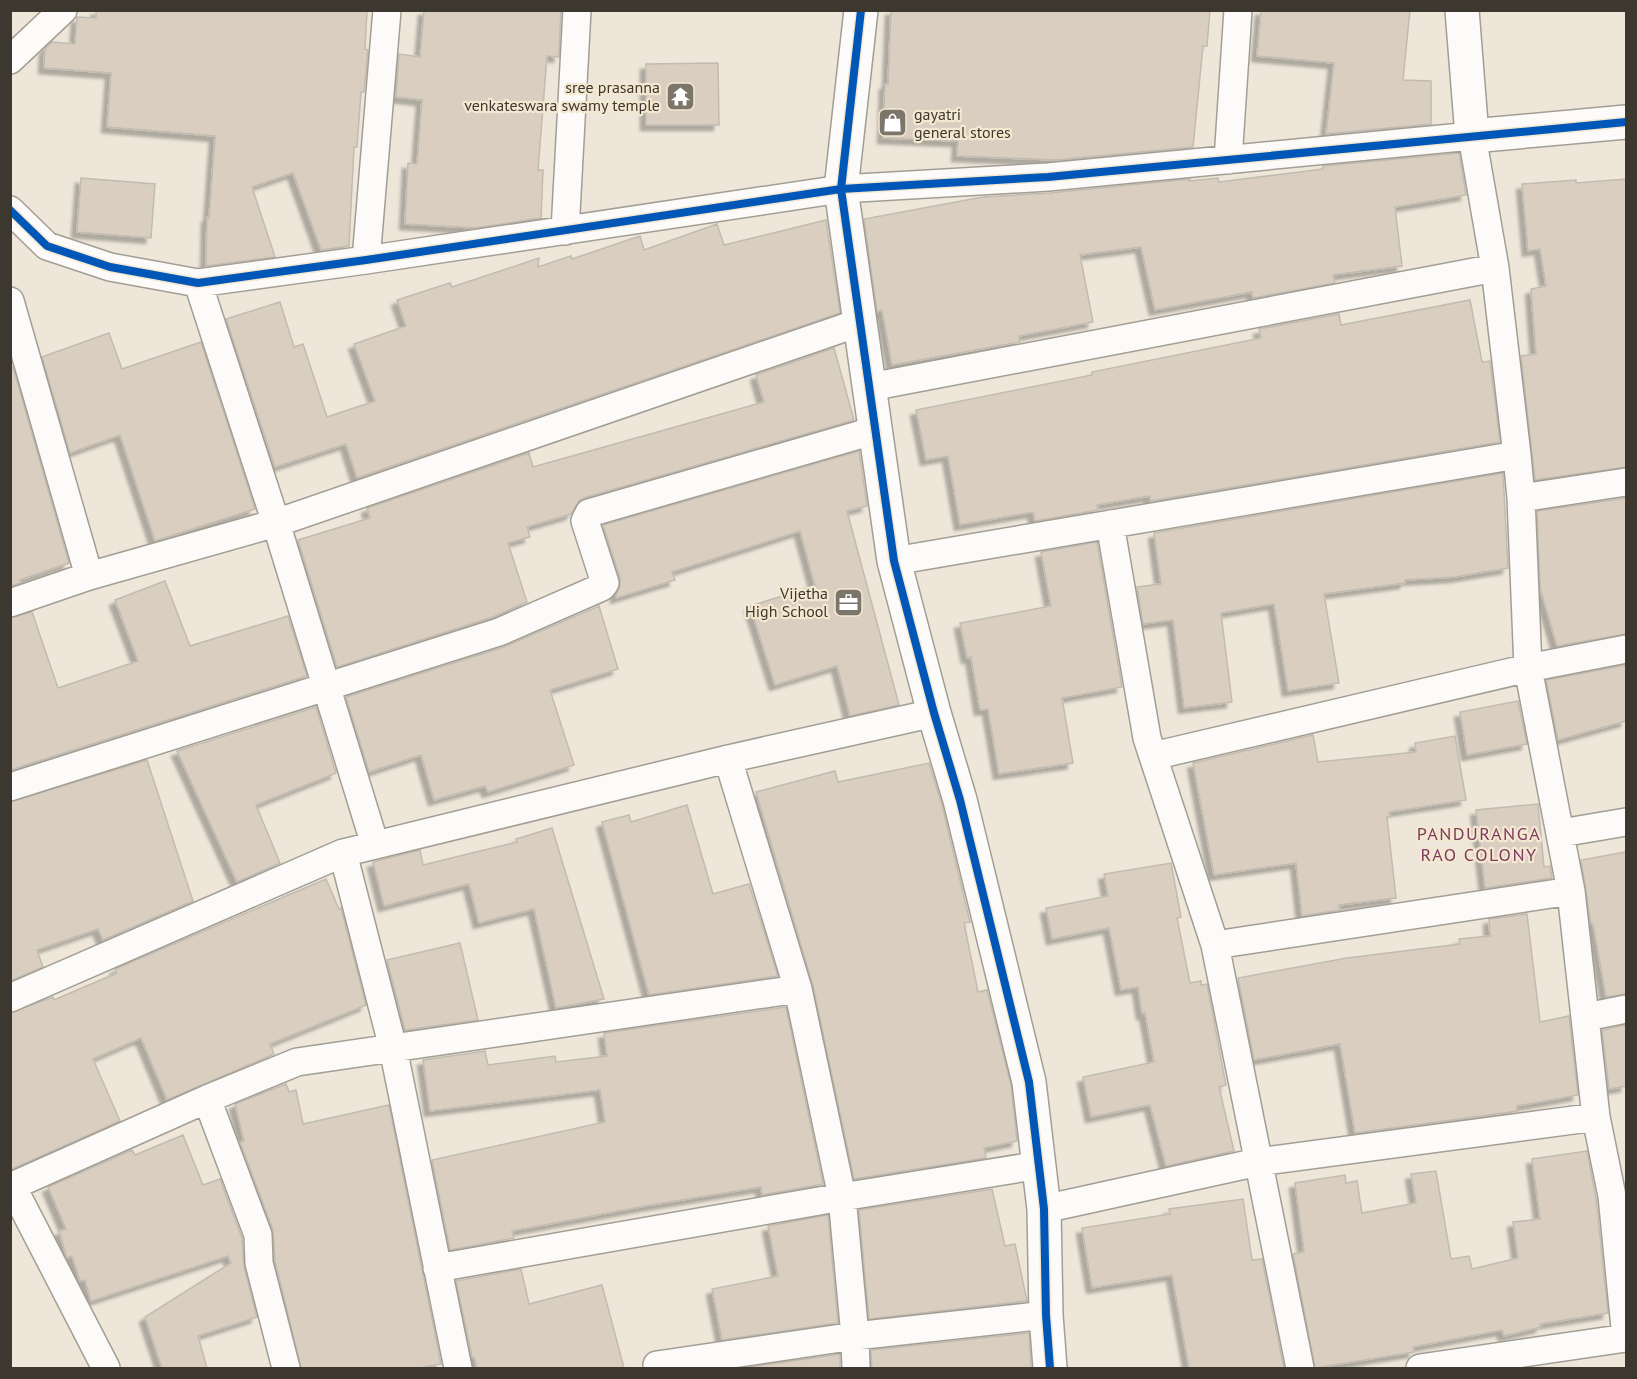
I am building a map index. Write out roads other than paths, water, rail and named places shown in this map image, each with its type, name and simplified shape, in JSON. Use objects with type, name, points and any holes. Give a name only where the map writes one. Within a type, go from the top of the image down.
[{"type":"street","points":[[10,60],[63,10]]},
{"type":"street","points":[[366,260],[387,10]]},
{"type":"street","points":[[565,231],[578,10]]},
{"type":"street","points":[[861,10],[841,189],[894,561],[934,713],[960,800],[1029,1082],[1044,1209],[1046,1314],[1050,1368]]},
{"type":"street","points":[[1228,160],[1238,10]]},
{"type":"street","points":[[1420,1368],[1626,1338],[1619,1195],[1596,1117],[1571,891],[1528,669],[1521,498],[1496,268],[1472,136],[1462,10]]},
{"type":"street","points":[[10,210],[47,246],[110,267],[198,283],[841,189],[1048,177],[1626,123]]},
{"type":"street","points":[[870,387],[1496,268]]},
{"type":"street","points":[[198,283],[276,523],[375,845]]},
{"type":"street","points":[[10,301],[90,576]]},
{"type":"street","points":[[10,603],[90,576],[276,523],[861,322]]},
{"type":"street","points":[[10,787],[499,632],[602,587],[605,583],[585,520],[589,513],[876,430]]},
{"type":"street","points":[[894,561],[1516,455]]},
{"type":"street","points":[[1521,498],[1626,482]]},
{"type":"street","points":[[1110,524],[1147,738],[1215,945],[1300,1368]]},
{"type":"street","points":[[1153,756],[1528,669],[1626,649]]},
{"type":"street","points":[[10,998],[343,853],[728,759],[934,713]]},
{"type":"street","points":[[728,759],[798,989],[843,1197],[856,1368]]},
{"type":"street","points":[[1561,833],[1626,822]]},
{"type":"street","points":[[343,853],[393,1048],[459,1368]]},
{"type":"street","points":[[1215,945],[1571,891]]},
{"type":"street","points":[[106,1368],[11,1186],[207,1099],[297,1062],[798,989]]},
{"type":"street","points":[[1586,1017],[1626,1009]]},
{"type":"street","points":[[207,1099],[258,1235],[259,1263],[286,1368]]},
{"type":"street","points":[[1044,1209],[1258,1162],[1596,1117]]},
{"type":"street","points":[[437,1268],[1040,1165]]},
{"type":"street","points":[[658,1368],[657,1365],[855,1336],[1046,1314]]},
{"type":"place","name":"sree prasanna venkateswara swamy temple","points":[[681,96]]},
{"type":"place","name":"gayatri general stores","points":[[893,123]]},
{"type":"place","name":"Vijetha High School","points":[[849,602]]},
{"type":"district","name":"PANDURANGA RAO COLONY","points":[[1479,843]]}]
